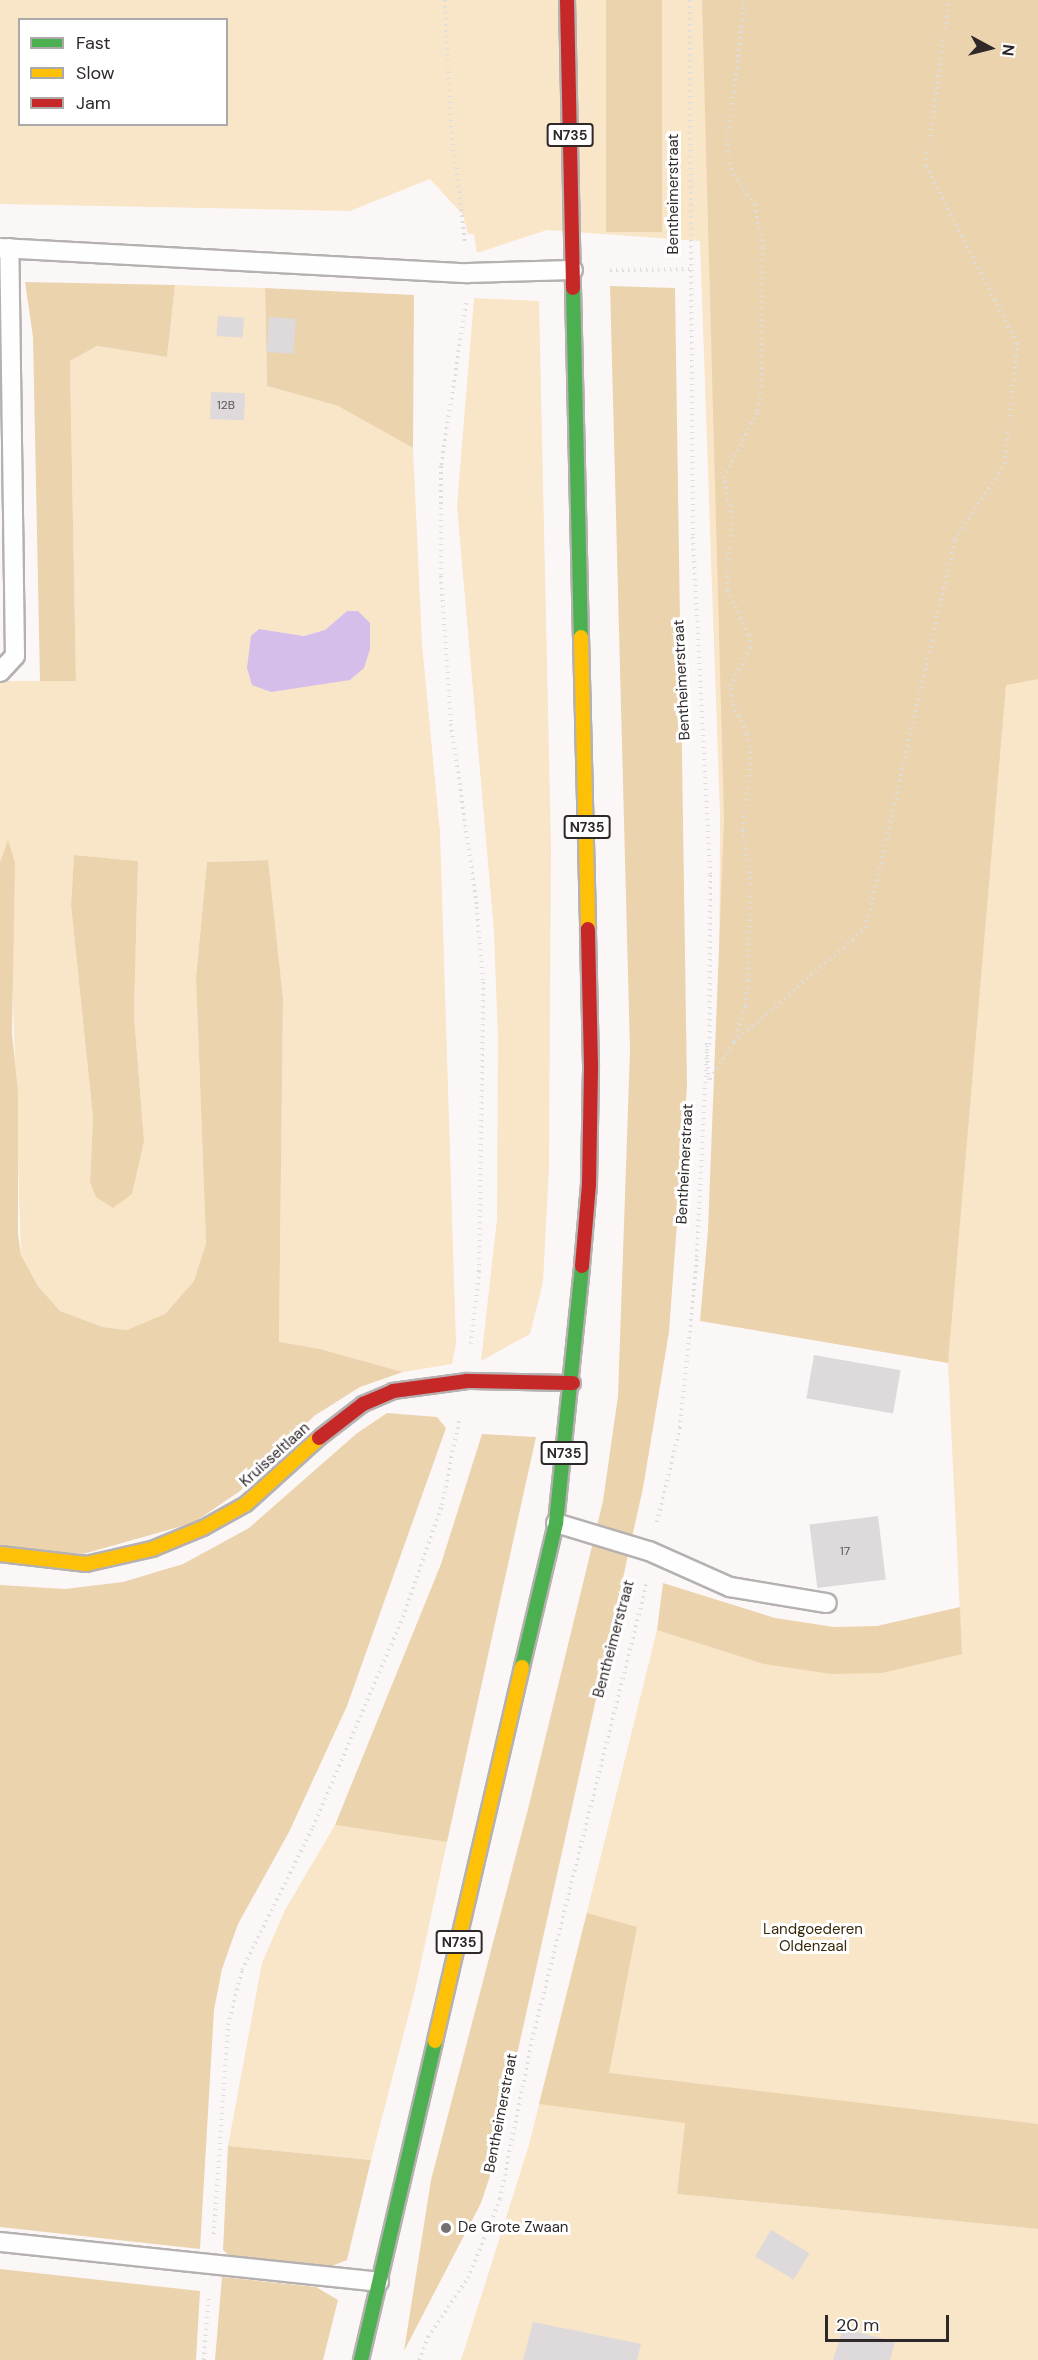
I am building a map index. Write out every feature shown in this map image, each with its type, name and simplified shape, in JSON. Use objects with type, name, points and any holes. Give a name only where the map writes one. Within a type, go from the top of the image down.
[{"type":"main road","name":"N735","points":[[361,2360],[556,1523],[573,1383],[589,1184],[591,1065],[567,0]]},
{"type":"main road","name":"Kruisseltlaan","points":[[0,1554],[86,1563],[152,1549],[203,1528],[246,1504],[296,1462],[336,1422],[363,1404],[393,1391],[467,1381],[573,1383]]},
{"type":"lane","points":[[0,672],[15,656],[5,248],[468,273],[573,270]]},
{"type":"lane","points":[[556,1523],[649,1551],[730,1587],[827,1603]]},
{"type":"lane","points":[[0,2242],[212,2263],[379,2283]]},
{"type":"path","points":[[204,2360],[228,2025],[242,1970],[313,1827],[403,1617],[442,1505],[467,1381],[479,1271],[483,982],[477,907],[451,724],[441,543],[441,466],[468,273],[451,126],[445,0]]},
{"type":"path","name":"Bentheimerstraat","points":[[690,0],[693,537],[710,875],[709,1080]]},
{"type":"path","points":[[709,1080],[734,1042],[746,1006],[748,981],[751,885],[743,830],[751,759],[747,733],[732,702],[730,686],[750,648],[743,619],[727,590],[732,518],[724,478],[758,411],[765,292],[755,205],[731,170],[727,146],[745,0]]},
{"type":"path","points":[[734,1042],[866,927],[955,539],[1005,464],[1017,343],[926,166],[949,0]]},
{"type":"path","points":[[573,270],[691,269]]},
{"type":"path","name":"Bentheimerstraat","points":[[419,2360],[428,2337],[468,2278],[500,2199],[532,2040],[612,1709],[648,1575],[649,1551],[680,1428],[696,1257],[707,1044],[709,1080]]},
{"type":"green space","name":"Landgoederen Oldenzaal","points":[[0,0],[1038,0],[1038,2221],[680,2170],[677,2194],[1038,2229],[1038,2360],[461,2360],[529,2145],[657,1630],[962,1654],[948,1363],[709,1229],[719,1021],[720,816],[700,241],[547,230],[477,253],[474,234],[468,234],[463,215],[430,179],[350,211],[0,204]]},
{"type":"green space","points":[[175,285],[265,288],[267,386],[338,406],[413,448],[422,644],[440,832],[456,1344],[452,1364],[403,1372],[320,1349],[279,1343],[283,1000],[267,860],[207,862],[196,977],[206,1243],[194,1281],[165,1314],[147,1325],[127,1330],[103,1327],[60,1311],[38,1286],[21,1255],[8,841],[0,862],[0,681],[76,681],[70,361],[97,346],[167,357]],"holes":[[[347,611],[370,640],[370,649],[259,629],[304,636],[325,630]],[[74,855],[138,861],[134,1015],[144,1141],[90,1182],[93,1118],[71,905]]]},
{"type":"green space","points":[[474,298],[539,301],[551,846],[549,1168],[543,1282],[530,1334],[481,1361],[497,1219],[498,1038],[494,932],[457,506]]},
{"type":"green space","points":[[335,1825],[447,1842],[415,1990],[371,2160],[228,2146],[262,1963],[285,1910]]},
{"type":"shaded area","points":[[606,0],[662,0],[662,232],[606,232]]},
{"type":"shaded area","points":[[702,0],[1038,0],[1038,679],[1006,685],[948,1363],[700,1321],[708,1230],[724,819]]},
{"type":"shaded area","points":[[25,282],[175,285],[167,357],[97,346],[70,361],[76,681],[40,681],[33,337]]},
{"type":"shaded area","points":[[610,286],[675,288],[687,1087],[669,1332],[643,1488],[490,2176],[481,2203],[404,2351],[431,2180],[529,1805],[603,1501],[618,1396],[630,1051]]},
{"type":"shaded area","points":[[265,288],[414,295],[413,448],[338,406],[267,386]]},
{"type":"shaded area","points":[[347,611],[358,611],[370,623],[370,649],[364,668],[350,680],[271,692],[252,685],[247,668],[251,636],[259,629],[304,636],[325,630]]},
{"type":"shaded area","points":[[8,840],[15,862],[12,1033],[18,1093],[18,1234],[21,1255],[38,1286],[60,1311],[103,1327],[127,1330],[165,1314],[194,1281],[206,1243],[196,977],[207,862],[268,860],[283,999],[279,1342],[320,1349],[403,1372],[360,1387],[314,1416],[240,1491],[193,1523],[83,1554],[0,1548],[0,862]]},
{"type":"shaded area","points":[[74,855],[138,861],[134,1015],[144,1141],[132,1194],[113,1208],[96,1197],[90,1182],[93,1118],[71,905]]},
{"type":"shaded area","points":[[387,1413],[437,1417],[446,1428],[347,1706],[289,1832],[238,1924],[222,1969],[214,2010],[200,2249],[0,2227],[0,1585],[65,1589],[123,1582],[183,1564],[249,1528],[356,1434]]},
{"type":"shaded area","points":[[482,1434],[536,1437],[447,1842],[335,1825],[441,1564]]},
{"type":"shaded area","points":[[663,1583],[775,1618],[834,1627],[877,1626],[960,1607],[962,1654],[882,1673],[831,1674],[764,1664],[657,1630]]},
{"type":"shaded area","points":[[587,1913],[637,1927],[609,2073],[1038,2124],[1038,2229],[677,2194],[685,2123],[539,2104]]},
{"type":"shaded area","points":[[228,2146],[371,2160],[347,2260],[327,2268],[230,2256],[223,2250]]},
{"type":"shaded area","points":[[0,2269],[200,2291],[196,2360],[0,2360]]},
{"type":"shaded area","points":[[222,2277],[316,2287],[338,2300],[323,2360],[215,2360]]},
{"type":"building","points":[[218,316],[244,318],[243,338],[217,336]]},
{"type":"building","points":[[269,317],[296,319],[293,354],[267,352]]},
{"type":"building","points":[[211,392],[245,393],[244,420],[210,419]]},
{"type":"building","points":[[814,1355],[901,1370],[893,1414],[806,1398]]},
{"type":"building","points":[[878,1516],[886,1580],[817,1588],[810,1524]]},
{"type":"building","points":[[771,2230],[810,2253],[794,2280],[755,2257]]},
{"type":"building","points":[[533,2322],[641,2344],[637,2360],[523,2360]]},
{"type":"building","points":[[843,2328],[895,2342],[890,2360],[833,2360]]},
{"type":"traffic: fast","points":[[573,288],[581,637]]},
{"type":"traffic: fast","points":[[522,1667],[556,1523],[582,1266]]},
{"type":"traffic: fast","points":[[361,2360],[435,2041]]},
{"type":"traffic: slow","points":[[581,637],[588,929]]},
{"type":"traffic: slow","points":[[0,1554],[86,1564],[152,1549],[203,1528],[246,1504],[319,1438]]},
{"type":"traffic: slow","points":[[435,2041],[522,1667]]},
{"type":"traffic: jam","points":[[567,0],[573,288]]},
{"type":"traffic: jam","points":[[582,1266],[589,1184],[591,1065],[588,929]]},
{"type":"traffic: jam","points":[[319,1438],[363,1404],[393,1391],[467,1381],[573,1383]]},
{"type":"place","name":"De Grote Zwaan","points":[[446,2228]]}]
